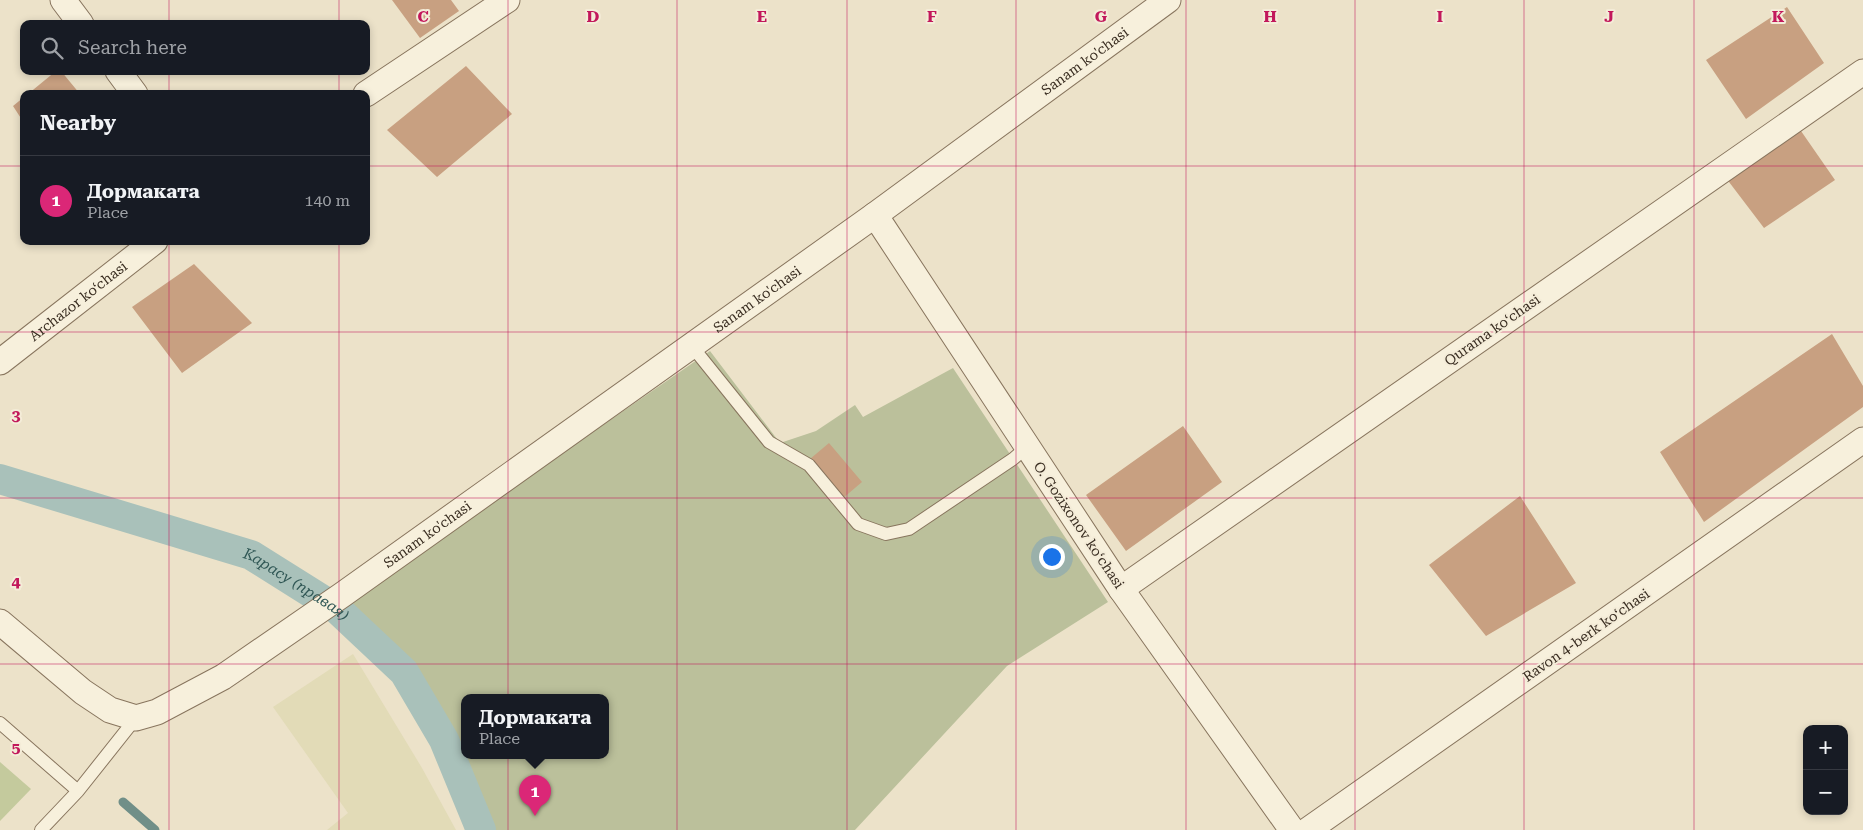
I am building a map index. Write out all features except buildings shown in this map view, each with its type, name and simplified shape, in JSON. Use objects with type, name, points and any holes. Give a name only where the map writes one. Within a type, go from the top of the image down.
[{"type":"street","points":[[63,0],[78,20]]},
{"type":"street","name":"Sanam ko'chasi","points":[[136,718],[157,712],[223,677],[302,623],[875,215],[1168,0]]},
{"type":"street","points":[[370,91],[494,3]]},
{"type":"street","name":"Qurama koʻchasi","points":[[1122,589],[1863,72]]},
{"type":"street","points":[[121,75],[132,90]]},
{"type":"street","name":"O. Gozixonov koʻchasi","points":[[875,215],[1122,589],[1292,830]]},
{"type":"street","name":"Archazor ko‘chasi","points":[[0,362],[151,245]]},
{"type":"street","name":"Ravon 4-berk koʻchasi","points":[[1308,830],[1863,440]]},
{"type":"street","points":[[0,622],[83,692],[110,710],[136,718]]},
{"type":"lane","points":[[691,345],[769,442],[808,465],[858,524],[886,534],[909,529],[1013,459],[1027,447]]},
{"type":"lane","points":[[41,830],[78,792],[136,718]]},
{"type":"lane","points":[[0,723],[78,792]]},
{"type":"shaded area","points":[[353,654],[422,768],[456,830],[327,830],[348,813],[273,707]]},
{"type":"green space","points":[[710,351],[780,443],[816,431],[855,405],[863,417],[953,368],[1108,602],[1007,666],[855,830],[481,830],[444,740],[404,672],[337,609]]},
{"type":"green space","points":[[0,762],[31,789],[0,821]]},
{"type":"waterway","name":"Карасу (правая)","points":[[0,479],[251,555],[337,609],[404,672],[444,740],[481,830]]},
{"type":"waterway","points":[[123,802],[155,830]]},
{"type":"place","name":"Дормаката","points":[[535,816]]}]
